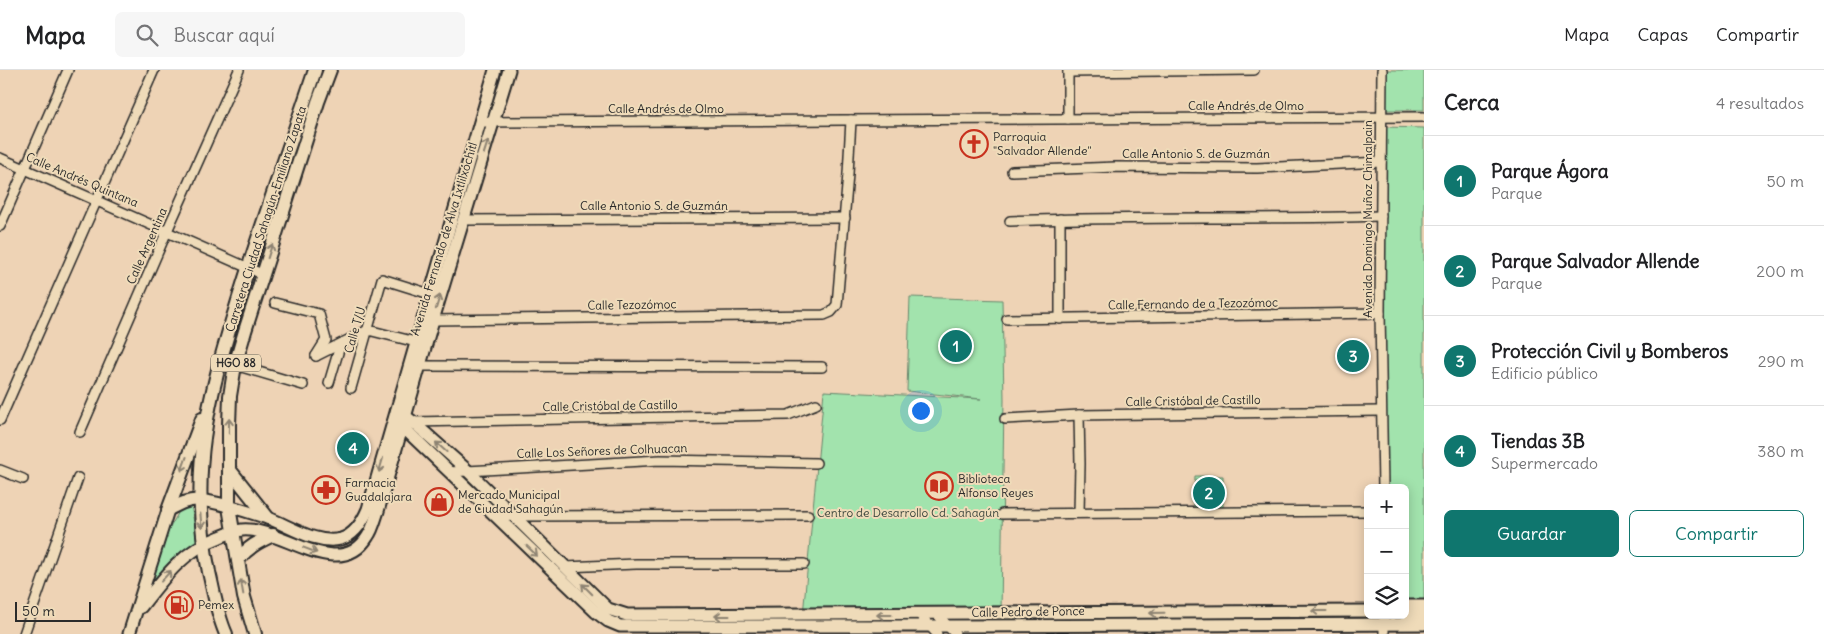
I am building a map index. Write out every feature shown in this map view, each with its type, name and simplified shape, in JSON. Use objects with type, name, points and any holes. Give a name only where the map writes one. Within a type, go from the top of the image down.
[{"type":"main road","name":"Carretera Ciudad Sahagún-Emiliano Zapata","points":[[226,634],[217,609],[203,543],[200,500],[202,446],[215,380],[248,267],[315,70]]},
{"type":"main road","name":"Carretera Ciudad Sahagún-Emiliano Zapata","points":[[255,634],[244,597],[229,507],[228,425],[230,396],[235,365],[262,274],[330,70]]},
{"type":"main road","points":[[168,510],[201,420],[210,403]]},
{"type":"main road","points":[[229,469],[268,518]]},
{"type":"main road","points":[[238,560],[246,549],[273,535]]},
{"type":"street","points":[[1,222],[68,70]]},
{"type":"street","points":[[0,420],[154,70]]},
{"type":"street","name":"Calle Argentina","points":[[80,432],[239,70]]},
{"type":"street","name":"Avenida Fernando de Alva Ixtlilxóchitl","points":[[168,510],[183,503],[200,500],[268,518],[325,540],[343,538],[353,532],[363,521],[403,420],[405,380],[495,70]]},
{"type":"street","name":"Avenida Fernando de Alva Ixtlilxóchitl","points":[[136,614],[163,578],[180,562],[203,543],[233,532],[251,530],[273,535],[316,553],[332,555],[346,553],[355,549],[369,536],[509,70]]},
{"type":"street","points":[[1068,119],[1068,71],[1254,70]]},
{"type":"street","name":"Avenida Domingo Muñoz Chimalpain","points":[[1382,70],[1380,313],[1383,484]]},
{"type":"street","name":"Calle Andrés de Olmo","points":[[481,122],[1424,118]]},
{"type":"street","points":[[845,218],[851,120]]},
{"type":"street","name":"Calle Andrés Quintana","points":[[0,158],[262,274]]},
{"type":"street","name":"Calle Antonio S. de Guzmán","points":[[1012,171],[1116,168],[1257,168],[1381,162]]},
{"type":"street","points":[[1010,221],[1060,219],[1286,219],[1381,216]]},
{"type":"street","name":"Calle Antonio S. de Guzmán","points":[[463,220],[845,218]]},
{"type":"street","name":"Calle Tezozómoc","points":[[433,320],[824,315],[831,312],[837,305],[845,218]]},
{"type":"street","points":[[1060,219],[1060,319]]},
{"type":"street","name":"Calle T/U","points":[[351,388],[382,279],[430,294]]},
{"type":"street","points":[[275,303],[319,314],[326,340],[316,356],[340,346],[368,330],[416,342]]},
{"type":"street","name":"Calle Fernando de a Tezozómoc","points":[[1006,320],[1380,313]]},
{"type":"street","points":[[330,383],[340,346]]},
{"type":"street","points":[[235,365],[302,385]]},
{"type":"street","points":[[420,366],[822,367]]},
{"type":"street","name":"Calle Cristóbal de Castillo","points":[[403,420],[788,415],[816,404]]},
{"type":"street","name":"Calle Cristóbal de Castillo","points":[[1005,419],[1079,415],[1382,411]]},
{"type":"street","points":[[1079,415],[1079,513]]},
{"type":"street","points":[[403,420],[467,470],[565,567],[636,564],[804,564]]},
{"type":"street","points":[[403,420],[450,472],[497,517],[808,515]]},
{"type":"street","name":"Calle Los Señores de Colhuacan","points":[[450,472],[660,460],[816,463]]},
{"type":"street","points":[[0,470],[22,479]]},
{"type":"street","points":[[24,634],[78,478]]},
{"type":"street","points":[[129,634],[168,510]]},
{"type":"street","points":[[1002,514],[1364,511]]},
{"type":"street","points":[[249,513],[245,520],[251,530]]},
{"type":"street","name":"Calle Pedro de Ponce","points":[[497,517],[596,612],[614,624],[632,626],[933,630],[1424,624]]},
{"type":"street","name":"Calle Pedro de Ponce","points":[[565,567],[608,609],[627,616],[1364,611]]},
{"type":"street","points":[[1409,606],[1424,606]]},
{"type":"street","points":[[919,614],[933,630]]},
{"type":"street","points":[[937,614],[951,630]]},
{"type":"street","points":[[1409,615],[1424,615]]},
{"type":"green space","points":[[1382,70],[1424,70],[1424,110],[1382,110]]},
{"type":"green space","points":[[1384,127],[1424,128],[1424,604],[1409,604],[1409,484],[1385,484]]},
{"type":"green space","name":"Centro de Desarrollo Cd. Sahagún","points":[[910,297],[1002,300],[1004,399],[1001,614],[803,615],[824,391],[981,399],[907,391]]},
{"type":"green space","points":[[1195,476],[1223,476],[1223,511],[1194,511]]},
{"type":"green space","points":[[191,505],[197,540],[157,581],[151,579],[163,540],[180,510]]},
{"type":"place","name":"Parroquia \"Salvador Allende\"","points":[[974,144]]},
{"type":"place","name":"Parque Ágora","points":[[956,346]]},
{"type":"place","name":"Protección Civil y Bomberos","points":[[1353,356]]},
{"type":"place","name":"Tiendas 3B","points":[[353,448]]},
{"type":"place","name":"Biblioteca Alfonso Reyes","points":[[939,486]]},
{"type":"place","name":"Farmacia Guadalajara","points":[[326,490]]},
{"type":"place","name":"Parque Salvador Allende","points":[[1209,493]]},
{"type":"place","name":"Mercado Municipal de Ciudad Sahagún","points":[[439,502]]},
{"type":"place","name":"Pemex","points":[[179,605]]}]
